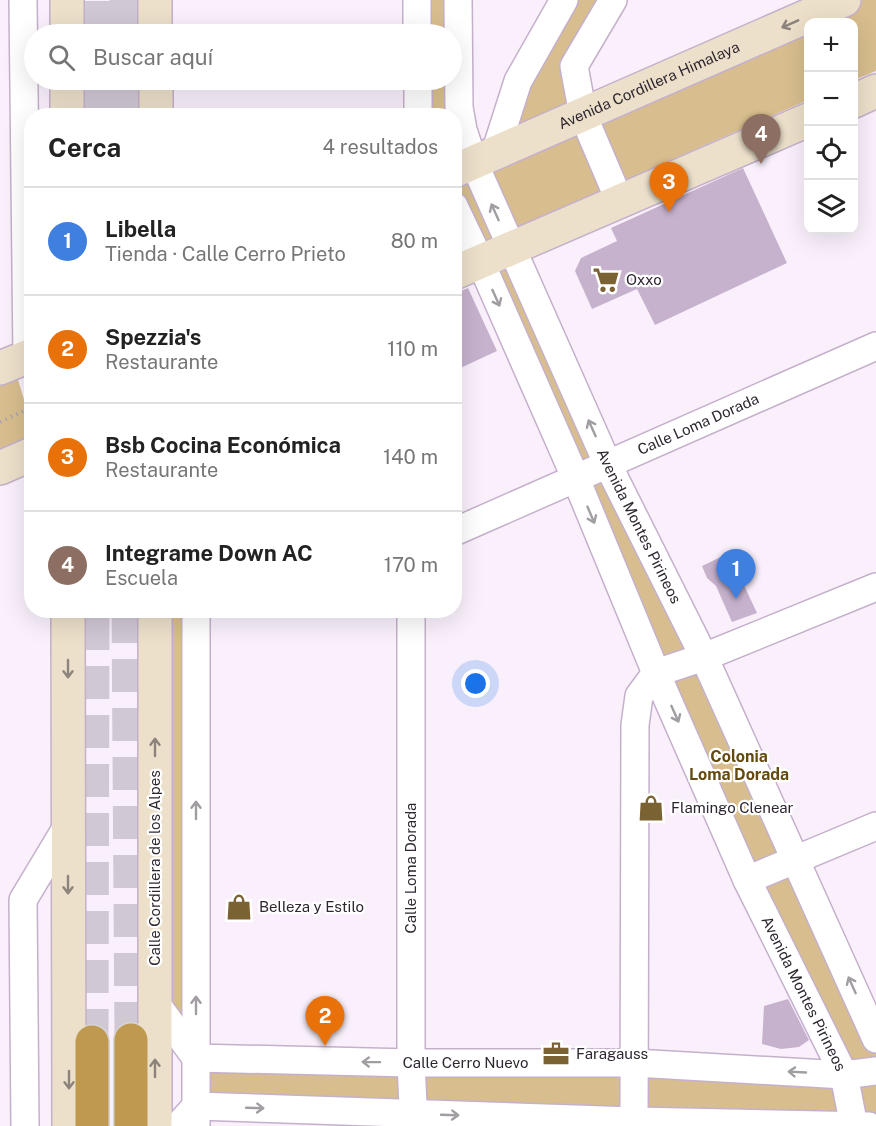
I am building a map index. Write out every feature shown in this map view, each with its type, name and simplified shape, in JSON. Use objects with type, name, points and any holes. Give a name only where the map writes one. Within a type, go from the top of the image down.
[{"type":"highway","points":[[130,1040],[131,1126]]},
{"type":"highway","points":[[92,1042],[92,1126]]},
{"type":"main road","points":[[67,0],[67,24]]},
{"type":"main road","points":[[155,0],[155,24]]},
{"type":"main road","name":"Avenida Cordillera Himalaya","points":[[474,162],[844,0]]},
{"type":"main road","points":[[67,90],[67,108]]},
{"type":"main road","points":[[156,90],[156,108]]},
{"type":"main road","points":[[858,99],[876,91]]},
{"type":"main road","points":[[468,268],[804,122]]},
{"type":"main road","points":[[0,468],[24,458]]},
{"type":"main road","points":[[68,618],[69,1126]]},
{"type":"main road","name":"Calle Cordillera de los Alpes","points":[[155,618],[155,1126]]},
{"type":"street","points":[[23,0],[23,347]]},
{"type":"street","points":[[417,0],[417,24]]},
{"type":"street","name":"Avenida Montes Pirineos","points":[[458,0],[458,24]]},
{"type":"street","points":[[474,162],[564,0]]},
{"type":"street","points":[[613,0],[574,66],[583,115],[620,202]]},
{"type":"street","points":[[418,90],[418,108]]},
{"type":"street","name":"Avenida Montes Pirineos","points":[[459,90],[459,108]]},
{"type":"street","name":"Avenida Montes Pirineos","points":[[462,124],[474,162],[608,465],[704,657],[876,1039]]},
{"type":"street","name":"Avenida Montes Pirineos","points":[[462,241],[468,268],[576,479],[656,673],[747,880],[844,1075],[854,1126]]},
{"type":"street","name":"Calle Loma Dorada","points":[[462,529],[876,346]]},
{"type":"street","points":[[634,1124],[635,725],[639,696],[656,673],[704,657],[876,587]]},
{"type":"street","points":[[196,618],[196,1116]]},
{"type":"street","name":"Calle Loma Dorada","points":[[411,618],[411,1063],[414,1120]]},
{"type":"street","points":[[25,1126],[12,921],[68,825]]},
{"type":"street","points":[[747,880],[876,826]]},
{"type":"street","points":[[155,1002],[196,1058]]},
{"type":"street","name":"Calle Cerro Nuevo","points":[[196,1058],[411,1063],[635,1063],[844,1075],[876,1071]]},
{"type":"street","points":[[178,1126],[196,1116],[870,1126]]},
{"type":"path","points":[[0,422],[24,411]]},
{"type":"shaded area","points":[[417,0],[458,0],[460,24],[417,24]]},
{"type":"shaded area","points":[[564,0],[613,0],[574,66],[583,115],[495,153]]},
{"type":"shaded area","points":[[861,0],[876,0],[876,71],[858,78],[858,18],[819,18]]},
{"type":"shaded area","points":[[804,25],[804,102],[462,252],[462,174]]},
{"type":"shaded area","points":[[462,41],[474,163],[462,168],[462,108],[418,108],[418,90],[462,90]]},
{"type":"shaded area","points":[[511,248],[876,1039],[876,1126],[196,1106],[192,1058],[843,1075],[481,263]]},
{"type":"shaded area","points":[[16,373],[24,400],[24,444],[0,454],[0,380]]},
{"type":"shaded area","points":[[171,618],[186,618],[184,1022],[172,1003]]},
{"type":"building","points":[[743,168],[787,263],[655,325],[637,289],[592,309],[575,271],[581,258],[617,241],[611,228]]},
{"type":"building","points":[[468,288],[497,351],[462,367],[462,291]]},
{"type":"building","points":[[729,553],[757,613],[732,622],[716,586],[707,578],[702,566]]},
{"type":"building","points":[[788,999],[809,1040],[799,1047],[781,1049],[762,1044],[764,1006]]},
{"type":"tunnel","points":[[94,0],[94,24]]},
{"type":"tunnel","points":[[126,0],[126,24]]},
{"type":"tunnel","points":[[94,90],[94,108]]},
{"type":"tunnel","points":[[126,90],[126,108]]},
{"type":"tunnel","points":[[92,1042],[93,618]]},
{"type":"tunnel","points":[[128,618],[131,1040]]},
{"type":"place","name":"Integrame Down AC","points":[[761,164]]},
{"type":"place","name":"Bsb Cocina Económica","points":[[669,212]]},
{"type":"place","name":"Oxxo","points":[[606,280]]},
{"type":"place","name":"Libella","points":[[736,599]]},
{"type":"place","name":"Flamingo Clenear","points":[[651,808]]},
{"type":"place","name":"Belleza y Estilo","points":[[239,907]]},
{"type":"place","name":"Spezzia's","points":[[325,1046]]},
{"type":"place","name":"Faragauss","points":[[556,1054]]},
{"type":"district","name":"Colonia Loma Dorada","points":[[739,765]]}]
